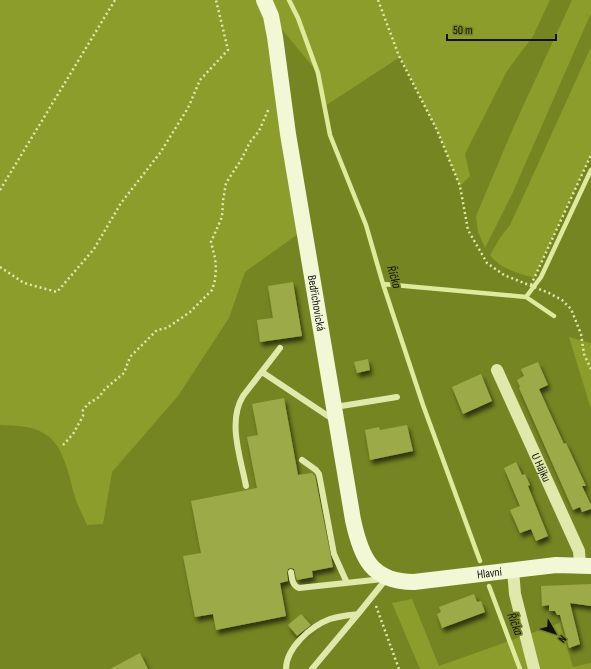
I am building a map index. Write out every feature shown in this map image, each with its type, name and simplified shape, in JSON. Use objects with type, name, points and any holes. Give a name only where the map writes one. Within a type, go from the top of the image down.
[{"type":"street","name":"Bedřichovická","points":[[264,0],[271,16],[275,37],[288,134],[353,520],[360,548],[365,558],[372,567],[387,578]]},
{"type":"street","name":"U Hájku","points":[[497,370],[586,565]]},
{"type":"street","name":"Hlavní","points":[[387,578],[398,581],[414,582],[556,565],[586,565]]},
{"type":"street","points":[[513,570],[515,594],[534,669]]},
{"type":"lane","points":[[246,486],[235,427],[241,400],[280,348]]},
{"type":"lane","points":[[262,372],[335,415],[397,397]]},
{"type":"lane","points":[[302,460],[319,474],[334,554],[347,583]]},
{"type":"lane","points":[[291,572],[293,584],[299,588],[387,578]]},
{"type":"lane","points":[[312,669],[387,578]]},
{"type":"lane","points":[[286,669],[288,657],[291,652],[313,629],[330,619],[358,614]]},
{"type":"path","points":[[0,190],[115,0]]},
{"type":"path","points":[[0,267],[24,283],[57,292],[94,249],[121,203],[160,153],[188,108],[200,80],[228,50],[216,0]]},
{"type":"path","points":[[378,0],[400,56],[437,130],[460,186],[468,230],[487,263],[504,275],[531,285],[562,300],[571,309],[581,334],[584,354],[591,369]]},
{"type":"path","points":[[63,445],[83,416],[83,410],[124,373],[130,357],[157,330],[167,328],[190,312],[212,290],[216,269],[215,258],[210,242],[222,217],[226,183],[241,160],[250,142],[259,132],[269,108],[272,105]]},
{"type":"path","points":[[531,285],[591,155]]},
{"type":"path","points":[[373,596],[399,669]]},
{"type":"green space","points":[[0,0],[256,0],[267,27],[298,234],[245,272],[229,318],[178,396],[112,472],[103,524],[87,525],[77,503],[60,451],[47,435],[32,428],[23,426],[0,425]]},
{"type":"green space","points":[[264,0],[550,0],[533,36],[507,71],[465,154],[470,176],[460,186],[437,130],[400,57],[325,106],[318,73],[271,16]]},
{"type":"green space","points":[[572,0],[591,0],[591,13],[513,192],[485,248],[478,232],[476,216],[514,126]]},
{"type":"green space","points":[[591,47],[591,155],[534,278],[504,267],[490,255],[510,225]]},
{"type":"green space","points":[[569,337],[591,343],[591,409]]},
{"type":"green space","points":[[412,599],[439,666],[560,623],[573,667],[591,663],[591,669],[420,669],[392,603]]},
{"type":"building","points":[[293,282],[302,336],[260,342],[257,320],[273,318],[268,286]]},
{"type":"building","points":[[368,359],[370,370],[357,373],[354,362]]},
{"type":"building","points":[[538,362],[548,385],[539,389],[564,444],[566,443],[586,486],[582,486],[591,505],[591,509],[582,512],[580,507],[573,510],[519,388],[520,387],[517,380],[524,376],[521,369]]},
{"type":"building","points":[[481,374],[492,401],[463,414],[452,387]]},
{"type":"building","points":[[284,398],[298,475],[312,473],[315,476],[333,567],[312,571],[313,577],[297,580],[294,569],[288,569],[288,581],[280,583],[286,616],[216,630],[213,614],[195,617],[183,556],[201,553],[191,501],[257,488],[247,437],[258,435],[252,404]]},
{"type":"building","points":[[407,425],[413,451],[370,460],[365,430],[379,427],[380,430]]},
{"type":"building","points":[[516,462],[522,475],[525,474],[530,485],[528,486],[548,536],[536,541],[531,529],[520,533],[510,510],[520,506],[504,468]]},
{"type":"building","points":[[591,584],[591,606],[570,603],[580,644],[569,648],[560,615],[557,615],[555,611],[549,611],[549,605],[542,606],[541,586]]},
{"type":"building","points":[[474,594],[477,602],[481,601],[485,612],[442,628],[437,614],[441,612],[439,607]]},
{"type":"building","points":[[301,614],[311,625],[297,636],[288,625]]},
{"type":"building","points":[[140,653],[148,669],[110,669]]},
{"type":"waterway","name":"Říčka","points":[[289,0],[298,18],[318,73],[330,135],[366,225],[383,284],[423,405],[480,561]]},
{"type":"waterway","points":[[526,297],[541,277],[591,170]]},
{"type":"waterway","points":[[383,284],[526,297],[554,316]]},
{"type":"waterway","name":"Říčka","points":[[489,586],[520,669]]}]
